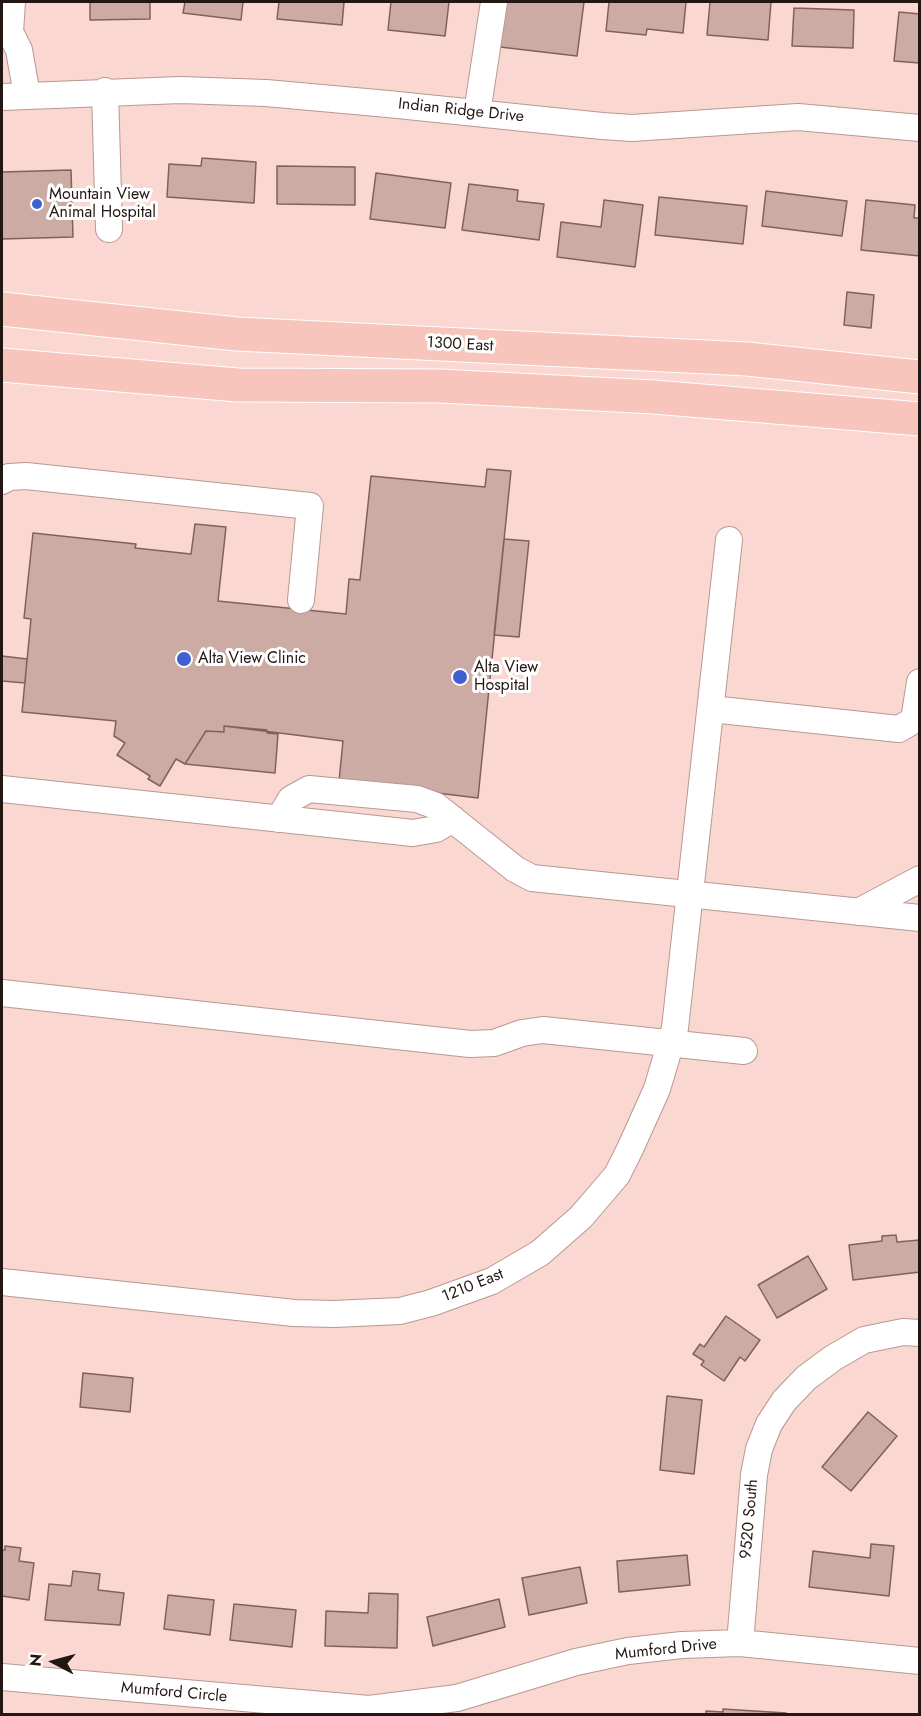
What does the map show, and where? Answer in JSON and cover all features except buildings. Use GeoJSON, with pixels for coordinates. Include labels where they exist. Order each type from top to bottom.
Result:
{"type":"FeatureCollection","features":[{"type":"Feature","properties":{"kind":"main road","name":"1300 East"},"geometry":{"type":"LineString","coordinates":[[2,309],[237,334],[747,360],[920,377]]}},
{"type":"Feature","properties":{"kind":"main road"},"geometry":{"type":"LineString","coordinates":[[2,365],[238,385],[440,386],[654,397],[920,419]]}},
{"type":"Feature","properties":{"kind":"street"},"geometry":{"type":"LineString","coordinates":[[12,2],[10,32],[19,50],[27,95]]}},
{"type":"Feature","properties":{"kind":"street"},"geometry":{"type":"LineString","coordinates":[[477,113],[494,2]]}},
{"type":"Feature","properties":{"kind":"street","name":"Indian Ridge Drive"},"geometry":{"type":"LineString","coordinates":[[2,97],[105,91],[181,90],[266,93],[633,128],[798,117],[920,128]]}},
{"type":"Feature","properties":{"kind":"street"},"geometry":{"type":"LineString","coordinates":[[105,91],[109,229]]}},
{"type":"Feature","properties":{"kind":"street"},"geometry":{"type":"LineString","coordinates":[[2,482],[9,477],[26,476],[310,506],[301,600]]}},
{"type":"Feature","properties":{"kind":"street","name":"1210 East"},"geometry":{"type":"LineString","coordinates":[[2,1282],[294,1313],[400,1311],[462,1293],[492,1281],[540,1253],[561,1237],[616,1175],[657,1089],[672,1044],[679,1009],[729,540]]}},
{"type":"Feature","properties":{"kind":"street"},"geometry":{"type":"LineString","coordinates":[[711,709],[899,729],[914,720],[920,682]]}},
{"type":"Feature","properties":{"kind":"street"},"geometry":{"type":"LineString","coordinates":[[279,819],[291,799],[300,792],[318,788],[417,798],[436,806],[516,869],[532,878],[920,918]]}},
{"type":"Feature","properties":{"kind":"street"},"geometry":{"type":"LineString","coordinates":[[2,789],[413,833],[436,829],[453,819]]}},
{"type":"Feature","properties":{"kind":"street"},"geometry":{"type":"LineString","coordinates":[[858,912],[920,879]]}},
{"type":"Feature","properties":{"kind":"street"},"geometry":{"type":"LineString","coordinates":[[2,993],[470,1044],[494,1044],[522,1033],[543,1030],[744,1052]]}},
{"type":"Feature","properties":{"kind":"street","name":"9520 South"},"geometry":{"type":"LineString","coordinates":[[740,1643],[754,1475],[759,1449],[783,1401],[806,1378],[832,1358],[864,1340],[903,1332],[920,1333]]}},
{"type":"Feature","properties":{"kind":"street","name":"Mumford Drive"},"geometry":{"type":"LineString","coordinates":[[417,1710],[576,1662],[628,1651],[682,1645],[740,1643],[920,1660]]}},
{"type":"Feature","properties":{"kind":"street","name":"Mumford Circle"},"geometry":{"type":"LineString","coordinates":[[2,1677],[316,1707],[417,1710]]}},
{"type":"Feature","properties":{"kind":"place","name":"Mountain View Animal Hospital"},"geometry":{"type":"Point","coordinates":[37,204]}},
{"type":"Feature","properties":{"kind":"place","name":"Alta View Clinic"},"geometry":{"type":"Point","coordinates":[184,659]}},
{"type":"Feature","properties":{"kind":"place","name":"Alta View Hospital"},"geometry":{"type":"Point","coordinates":[460,677]}}]}
